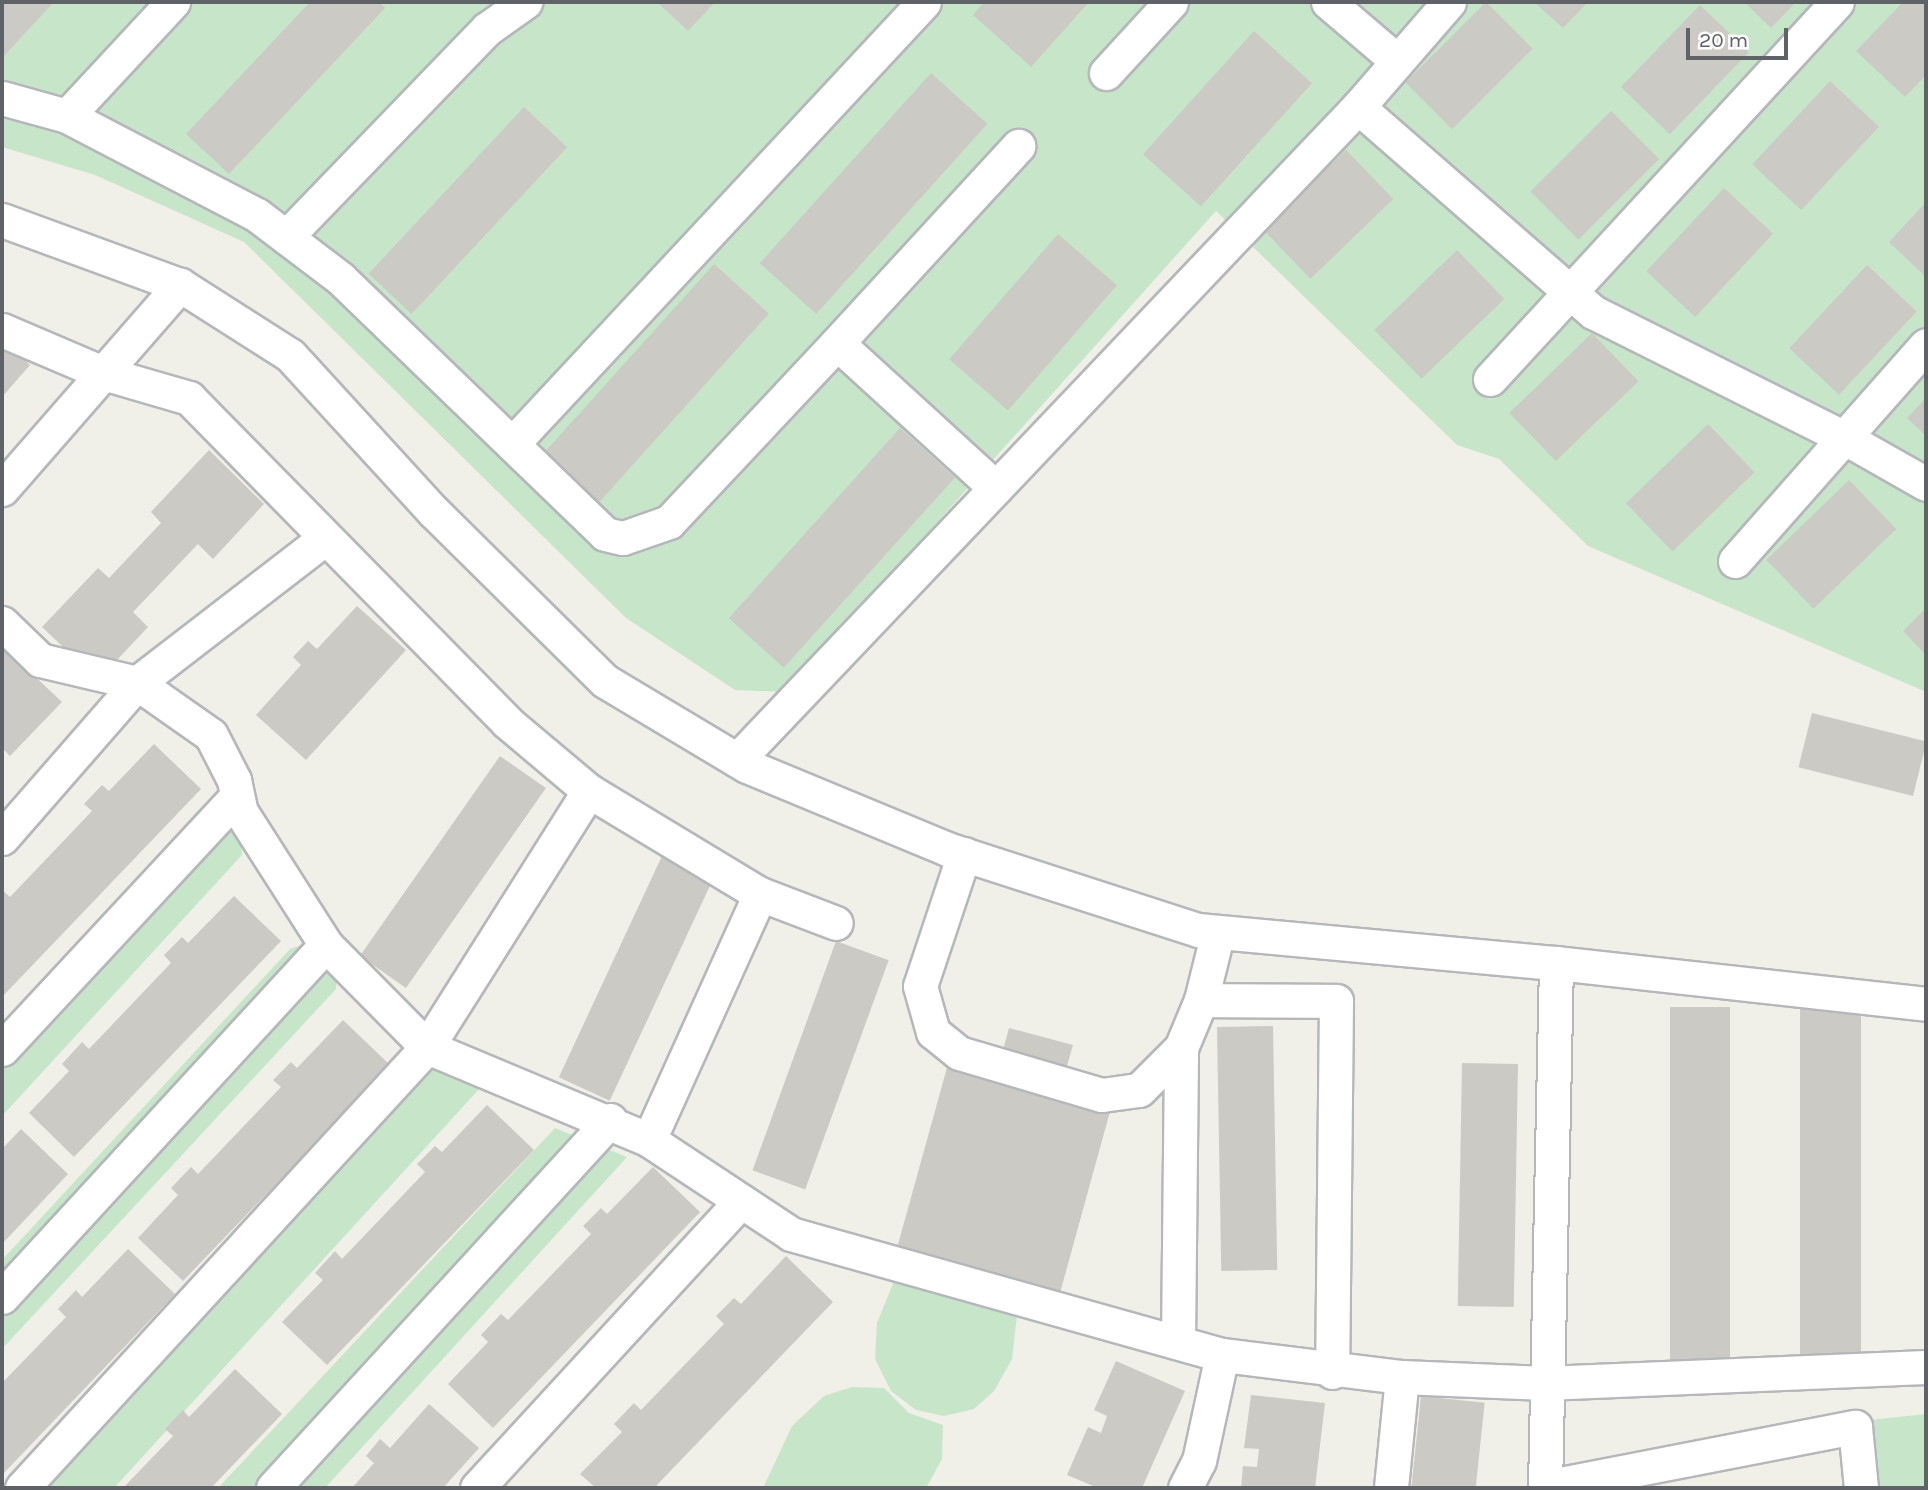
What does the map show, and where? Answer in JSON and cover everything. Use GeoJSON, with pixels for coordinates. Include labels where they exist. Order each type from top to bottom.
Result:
{"type":"FeatureCollection","features":[{"type":"Feature","properties":{"kind":"street"},"geometry":{"type":"LineString","coordinates":[[66,116],[173,2]]}},
{"type":"Feature","properties":{"kind":"street"},"geometry":{"type":"LineString","coordinates":[[286,237],[487,29],[525,2]]}},
{"type":"Feature","properties":{"kind":"street"},"geometry":{"type":"LineString","coordinates":[[512,444],[924,2]]}},
{"type":"Feature","properties":{"kind":"street"},"geometry":{"type":"LineString","coordinates":[[1106,73],[1171,2]]}},
{"type":"Feature","properties":{"kind":"street"},"geometry":{"type":"LineString","coordinates":[[1328,2],[1395,60]]}},
{"type":"Feature","properties":{"kind":"street"},"geometry":{"type":"LineString","coordinates":[[737,760],[1358,107],[1395,60],[1449,2]]}},
{"type":"Feature","properties":{"kind":"street"},"geometry":{"type":"LineString","coordinates":[[1490,379],[1838,2]]}},
{"type":"Feature","properties":{"kind":"street"},"geometry":{"type":"LineString","coordinates":[[2,98],[66,116],[257,215],[340,278],[605,534],[623,538],[669,522],[1018,146]]}},
{"type":"Feature","properties":{"kind":"street"},"geometry":{"type":"LineString","coordinates":[[1358,107],[1593,312],[1844,438],[1926,484]]}},
{"type":"Feature","properties":{"kind":"street"},"geometry":{"type":"LineString","coordinates":[[2,220],[180,285],[290,355],[434,512],[605,681],[737,760],[964,854],[1198,930],[1556,963],[1926,1004]]}},
{"type":"Feature","properties":{"kind":"street"},"geometry":{"type":"LineString","coordinates":[[2,489],[180,285]]}},
{"type":"Feature","properties":{"kind":"street"},"geometry":{"type":"LineString","coordinates":[[2,330],[103,373],[188,398],[507,722],[589,791],[760,894],[836,923]]}},
{"type":"Feature","properties":{"kind":"street"},"geometry":{"type":"LineString","coordinates":[[837,343],[996,488]]}},
{"type":"Feature","properties":{"kind":"street"},"geometry":{"type":"LineString","coordinates":[[1735,561],[1926,345]]}},
{"type":"Feature","properties":{"kind":"street"},"geometry":{"type":"LineString","coordinates":[[2,838],[137,683],[324,539]]}},
{"type":"Feature","properties":{"kind":"street"},"geometry":{"type":"LineString","coordinates":[[2,623],[40,660],[137,683],[211,734],[237,796],[241,813],[326,945],[427,1047],[610,1120],[649,1140],[791,1234],[1222,1355],[1332,1372],[1545,1383],[1926,1367]]}},
{"type":"Feature","properties":{"kind":"street"},"geometry":{"type":"LineString","coordinates":[[22,1488],[427,1047],[589,791]]}},
{"type":"Feature","properties":{"kind":"street"},"geometry":{"type":"LineString","coordinates":[[2,1049],[237,796]]}},
{"type":"Feature","properties":{"kind":"street"},"geometry":{"type":"LineString","coordinates":[[964,854],[920,986],[933,1032],[960,1054],[1102,1095],[1139,1090],[1181,1048]]}},
{"type":"Feature","properties":{"kind":"street"},"geometry":{"type":"LineString","coordinates":[[649,1140],[760,894]]}},
{"type":"Feature","properties":{"kind":"street"},"geometry":{"type":"LineString","coordinates":[[1178,1342],[1181,1048],[1201,1000],[1218,932]]}},
{"type":"Feature","properties":{"kind":"street"},"geometry":{"type":"LineString","coordinates":[[2,1297],[326,945]]}},
{"type":"Feature","properties":{"kind":"street"},"geometry":{"type":"LineString","coordinates":[[1556,963],[1545,1383],[1545,1488],[1855,1427],[1861,1488]]}},
{"type":"Feature","properties":{"kind":"street"},"geometry":{"type":"LineString","coordinates":[[1862,997],[1926,982]]}},
{"type":"Feature","properties":{"kind":"street"},"geometry":{"type":"LineString","coordinates":[[1201,1000],[1336,1001],[1332,1372]]}},
{"type":"Feature","properties":{"kind":"street"},"geometry":{"type":"LineString","coordinates":[[273,1488],[610,1120]]}},
{"type":"Feature","properties":{"kind":"street"},"geometry":{"type":"LineString","coordinates":[[477,1488],[741,1200]]}},
{"type":"Feature","properties":{"kind":"street"},"geometry":{"type":"LineString","coordinates":[[1185,1488],[1199,1461],[1222,1355]]}},
{"type":"Feature","properties":{"kind":"street"},"geometry":{"type":"LineString","coordinates":[[1391,1488],[1402,1377]]}},
{"type":"Feature","properties":{"kind":"green space"},"geometry":{"type":"Polygon","coordinates":[[[2,2],[1926,2],[1926,692],[1588,546],[1499,459],[1457,445],[1216,211],[785,692],[735,690],[626,618],[244,242],[95,175],[2,147],[2,2]]]}},
{"type":"Feature","properties":{"kind":"green space"},"geometry":{"type":"Polygon","coordinates":[[[228,822],[241,835],[242,855],[2,1116],[2,1025],[185,828],[228,822]]]}},
{"type":"Feature","properties":{"kind":"green space"},"geometry":{"type":"Polygon","coordinates":[[[311,942],[337,967],[336,989],[2,1349],[2,1260],[290,949],[311,942]]]}},
{"type":"Feature","properties":{"kind":"green space"},"geometry":{"type":"Polygon","coordinates":[[[438,1064],[481,1087],[114,1488],[37,1488],[428,1068],[438,1064]]]}},
{"type":"Feature","properties":{"kind":"green space"},"geometry":{"type":"Polygon","coordinates":[[[555,1128],[627,1157],[325,1488],[218,1488],[555,1128]]]}},
{"type":"Feature","properties":{"kind":"green space"},"geometry":{"type":"Polygon","coordinates":[[[901,1264],[1019,1298],[1012,1359],[994,1391],[974,1409],[944,1416],[916,1410],[891,1391],[875,1359],[877,1323],[901,1264]]]}},
{"type":"Feature","properties":{"kind":"green space"},"geometry":{"type":"Polygon","coordinates":[[[852,1387],[884,1388],[909,1413],[943,1425],[942,1459],[926,1488],[763,1488],[792,1426],[824,1396],[852,1387]]]}},
{"type":"Feature","properties":{"kind":"green space"},"geometry":{"type":"Polygon","coordinates":[[[1926,1414],[1926,1488],[1879,1488],[1870,1420],[1926,1414]]]}},
{"type":"Feature","properties":{"kind":"building"},"geometry":{"type":"Polygon","coordinates":[[[2,2],[54,2],[2,58],[2,2]]]}},
{"type":"Feature","properties":{"kind":"building"},"geometry":{"type":"Polygon","coordinates":[[[310,2],[379,2],[385,8],[229,174],[186,134],[310,2]]]}},
{"type":"Feature","properties":{"kind":"building"},"geometry":{"type":"Polygon","coordinates":[[[657,2],[715,2],[688,31],[657,2]]]}},
{"type":"Feature","properties":{"kind":"building"},"geometry":{"type":"Polygon","coordinates":[[[984,2],[1089,2],[1031,67],[973,15],[984,2]]]}},
{"type":"Feature","properties":{"kind":"building"},"geometry":{"type":"Polygon","coordinates":[[[1486,2],[1533,49],[1452,129],[1405,83],[1486,2]]]}},
{"type":"Feature","properties":{"kind":"building"},"geometry":{"type":"Polygon","coordinates":[[[1534,2],[1588,2],[1563,28],[1534,2]]]}},
{"type":"Feature","properties":{"kind":"building"},"geometry":{"type":"Polygon","coordinates":[[[1744,2],[1796,2],[1771,28],[1744,2]]]}},
{"type":"Feature","properties":{"kind":"building"},"geometry":{"type":"Polygon","coordinates":[[[1903,2],[1926,2],[1926,75],[1905,97],[1856,51],[1903,2]]]}},
{"type":"Feature","properties":{"kind":"building"},"geometry":{"type":"Polygon","coordinates":[[[1700,5],[1749,52],[1670,134],[1621,87],[1700,5]]]}},
{"type":"Feature","properties":{"kind":"building"},"geometry":{"type":"Polygon","coordinates":[[[1254,31],[1312,83],[1201,207],[1143,154],[1254,31]]]}},
{"type":"Feature","properties":{"kind":"building"},"geometry":{"type":"Polygon","coordinates":[[[931,73],[987,124],[816,314],[760,263],[931,73]]]}},
{"type":"Feature","properties":{"kind":"building"},"geometry":{"type":"Polygon","coordinates":[[[1830,81],[1879,127],[1801,210],[1752,164],[1830,81]]]}},
{"type":"Feature","properties":{"kind":"building"},"geometry":{"type":"Polygon","coordinates":[[[524,107],[567,147],[412,314],[369,274],[524,107]]]}},
{"type":"Feature","properties":{"kind":"building"},"geometry":{"type":"Polygon","coordinates":[[[1611,111],[1659,159],[1578,240],[1530,192],[1611,111]]]}},
{"type":"Feature","properties":{"kind":"building"},"geometry":{"type":"Polygon","coordinates":[[[1346,150],[1393,199],[1311,279],[1263,230],[1346,150]]]}},
{"type":"Feature","properties":{"kind":"building"},"geometry":{"type":"Polygon","coordinates":[[[1724,188],[1773,234],[1695,317],[1646,271],[1724,188]]]}},
{"type":"Feature","properties":{"kind":"building"},"geometry":{"type":"Polygon","coordinates":[[[1926,202],[1926,277],[1889,242],[1926,202]]]}},
{"type":"Feature","properties":{"kind":"building"},"geometry":{"type":"Polygon","coordinates":[[[1058,234],[1117,285],[1008,410],[949,359],[1058,234]]]}},
{"type":"Feature","properties":{"kind":"building"},"geometry":{"type":"Polygon","coordinates":[[[1457,250],[1504,299],[1422,379],[1374,330],[1457,250]]]}},
{"type":"Feature","properties":{"kind":"building"},"geometry":{"type":"Polygon","coordinates":[[[714,264],[769,314],[598,504],[543,454],[714,264]]]}},
{"type":"Feature","properties":{"kind":"building"},"geometry":{"type":"Polygon","coordinates":[[[1867,265],[1917,311],[1839,395],[1789,348],[1867,265]]]}},
{"type":"Feature","properties":{"kind":"building"},"geometry":{"type":"Polygon","coordinates":[[[1592,333],[1639,381],[1556,461],[1509,413],[1592,333]]]}},
{"type":"Feature","properties":{"kind":"building"},"geometry":{"type":"Polygon","coordinates":[[[2,339],[30,365],[2,397],[2,339]]]}},
{"type":"Feature","properties":{"kind":"building"},"geometry":{"type":"Polygon","coordinates":[[[1926,398],[1926,436],[1907,418],[1926,398]]]}},
{"type":"Feature","properties":{"kind":"building"},"geometry":{"type":"Polygon","coordinates":[[[1708,424],[1755,472],[1673,551],[1626,503],[1708,424]]]}},
{"type":"Feature","properties":{"kind":"building"},"geometry":{"type":"Polygon","coordinates":[[[900,428],[955,478],[784,668],[729,618],[900,428]]]}},
{"type":"Feature","properties":{"kind":"building"},"geometry":{"type":"Polygon","coordinates":[[[209,450],[264,504],[213,559],[198,544],[133,612],[148,627],[98,680],[42,627],[98,568],[109,578],[161,523],[151,512],[209,450]]]}},
{"type":"Feature","properties":{"kind":"building"},"geometry":{"type":"Polygon","coordinates":[[[1849,480],[1896,529],[1814,609],[1766,560],[1849,480]]]}},
{"type":"Feature","properties":{"kind":"building"},"geometry":{"type":"Polygon","coordinates":[[[357,606],[406,650],[306,760],[256,715],[301,665],[293,657],[308,641],[317,649],[357,606]]]}},
{"type":"Feature","properties":{"kind":"building"},"geometry":{"type":"Polygon","coordinates":[[[1926,608],[1926,655],[1903,631],[1926,608]]]}},
{"type":"Feature","properties":{"kind":"building"},"geometry":{"type":"Polygon","coordinates":[[[6,649],[62,702],[10,756],[2,748],[2,653],[6,649]]]}},
{"type":"Feature","properties":{"kind":"building"},"geometry":{"type":"Polygon","coordinates":[[[1812,713],[1926,741],[1913,796],[1798,767],[1812,713]]]}},
{"type":"Feature","properties":{"kind":"building"},"geometry":{"type":"Polygon","coordinates":[[[154,744],[201,789],[2,997],[2,890],[10,897],[92,811],[84,804],[102,785],[109,791],[154,744]]]}},
{"type":"Feature","properties":{"kind":"building"},"geometry":{"type":"Polygon","coordinates":[[[500,756],[546,788],[406,988],[360,956],[500,756]]]}},
{"type":"Feature","properties":{"kind":"building"},"geometry":{"type":"Polygon","coordinates":[[[662,856],[713,880],[610,1101],[559,1077],[662,856]]]}},
{"type":"Feature","properties":{"kind":"building"},"geometry":{"type":"Polygon","coordinates":[[[234,896],[281,941],[74,1157],[29,1113],[69,1071],[62,1064],[82,1042],[89,1049],[171,963],[164,955],[182,937],[188,943],[234,896]]]}},
{"type":"Feature","properties":{"kind":"building"},"geometry":{"type":"Polygon","coordinates":[[[836,941],[889,960],[805,1189],[753,1170],[836,941]]]}},
{"type":"Feature","properties":{"kind":"building"},"geometry":{"type":"Polygon","coordinates":[[[1800,1004],[1861,1004],[1861,1363],[1800,1363],[1800,1004]]]}},
{"type":"Feature","properties":{"kind":"building"},"geometry":{"type":"Polygon","coordinates":[[[1670,1007],[1730,1007],[1730,1366],[1670,1366],[1670,1007]]]}},
{"type":"Feature","properties":{"kind":"building"},"geometry":{"type":"Polygon","coordinates":[[[343,1020],[390,1065],[183,1281],[138,1238],[178,1195],[171,1188],[191,1167],[198,1174],[281,1087],[273,1080],[291,1062],[297,1068],[343,1020]]]}},
{"type":"Feature","properties":{"kind":"building"},"geometry":{"type":"Polygon","coordinates":[[[1273,1026],[1277,1270],[1221,1271],[1217,1027],[1273,1026]]]}},
{"type":"Feature","properties":{"kind":"building"},"geometry":{"type":"Polygon","coordinates":[[[1009,1028],[1073,1045],[1059,1094],[1111,1108],[1060,1293],[897,1248],[948,1064],[996,1076],[1009,1028]]]}},
{"type":"Feature","properties":{"kind":"building"},"geometry":{"type":"Polygon","coordinates":[[[1462,1063],[1518,1064],[1514,1307],[1458,1306],[1462,1063]]]}},
{"type":"Feature","properties":{"kind":"building"},"geometry":{"type":"Polygon","coordinates":[[[487,1105],[534,1150],[327,1365],[282,1322],[323,1280],[315,1273],[335,1251],[342,1259],[425,1172],[417,1164],[435,1146],[442,1152],[487,1105]]]}},
{"type":"Feature","properties":{"kind":"building"},"geometry":{"type":"Polygon","coordinates":[[[21,1129],[68,1174],[2,1244],[2,1149],[21,1129]]]}},
{"type":"Feature","properties":{"kind":"building"},"geometry":{"type":"Polygon","coordinates":[[[653,1167],[700,1212],[493,1428],[448,1384],[488,1342],[481,1335],[501,1314],[508,1320],[591,1234],[583,1226],[601,1208],[607,1214],[653,1167]]]}},
{"type":"Feature","properties":{"kind":"building"},"geometry":{"type":"Polygon","coordinates":[[[128,1249],[175,1294],[2,1475],[2,1383],[66,1317],[58,1309],[76,1290],[82,1297],[128,1249]]]}},
{"type":"Feature","properties":{"kind":"building"},"geometry":{"type":"Polygon","coordinates":[[[786,1256],[833,1302],[654,1488],[596,1488],[580,1474],[622,1432],[614,1424],[634,1403],[641,1410],[724,1324],[716,1316],[734,1298],[741,1304],[786,1256]]]}},
{"type":"Feature","properties":{"kind":"building"},"geometry":{"type":"Polygon","coordinates":[[[1116,1361],[1185,1391],[1142,1488],[1098,1488],[1067,1475],[1088,1427],[1101,1433],[1107,1416],[1094,1410],[1116,1361]]]}},
{"type":"Feature","properties":{"kind":"building"},"geometry":{"type":"Polygon","coordinates":[[[235,1369],[282,1414],[211,1488],[123,1488],[173,1436],[165,1429],[183,1410],[189,1417],[235,1369]]]}},
{"type":"Feature","properties":{"kind":"building"},"geometry":{"type":"Polygon","coordinates":[[[1251,1395],[1325,1403],[1315,1488],[1241,1488],[1243,1466],[1257,1467],[1259,1449],[1244,1448],[1251,1395]]]}},
{"type":"Feature","properties":{"kind":"building"},"geometry":{"type":"Polygon","coordinates":[[[1421,1396],[1485,1403],[1476,1488],[1411,1488],[1421,1396]]]}},
{"type":"Feature","properties":{"kind":"building"},"geometry":{"type":"Polygon","coordinates":[[[429,1404],[479,1448],[443,1488],[352,1488],[374,1463],[366,1456],[380,1439],[390,1448],[429,1404]]]}}]}
